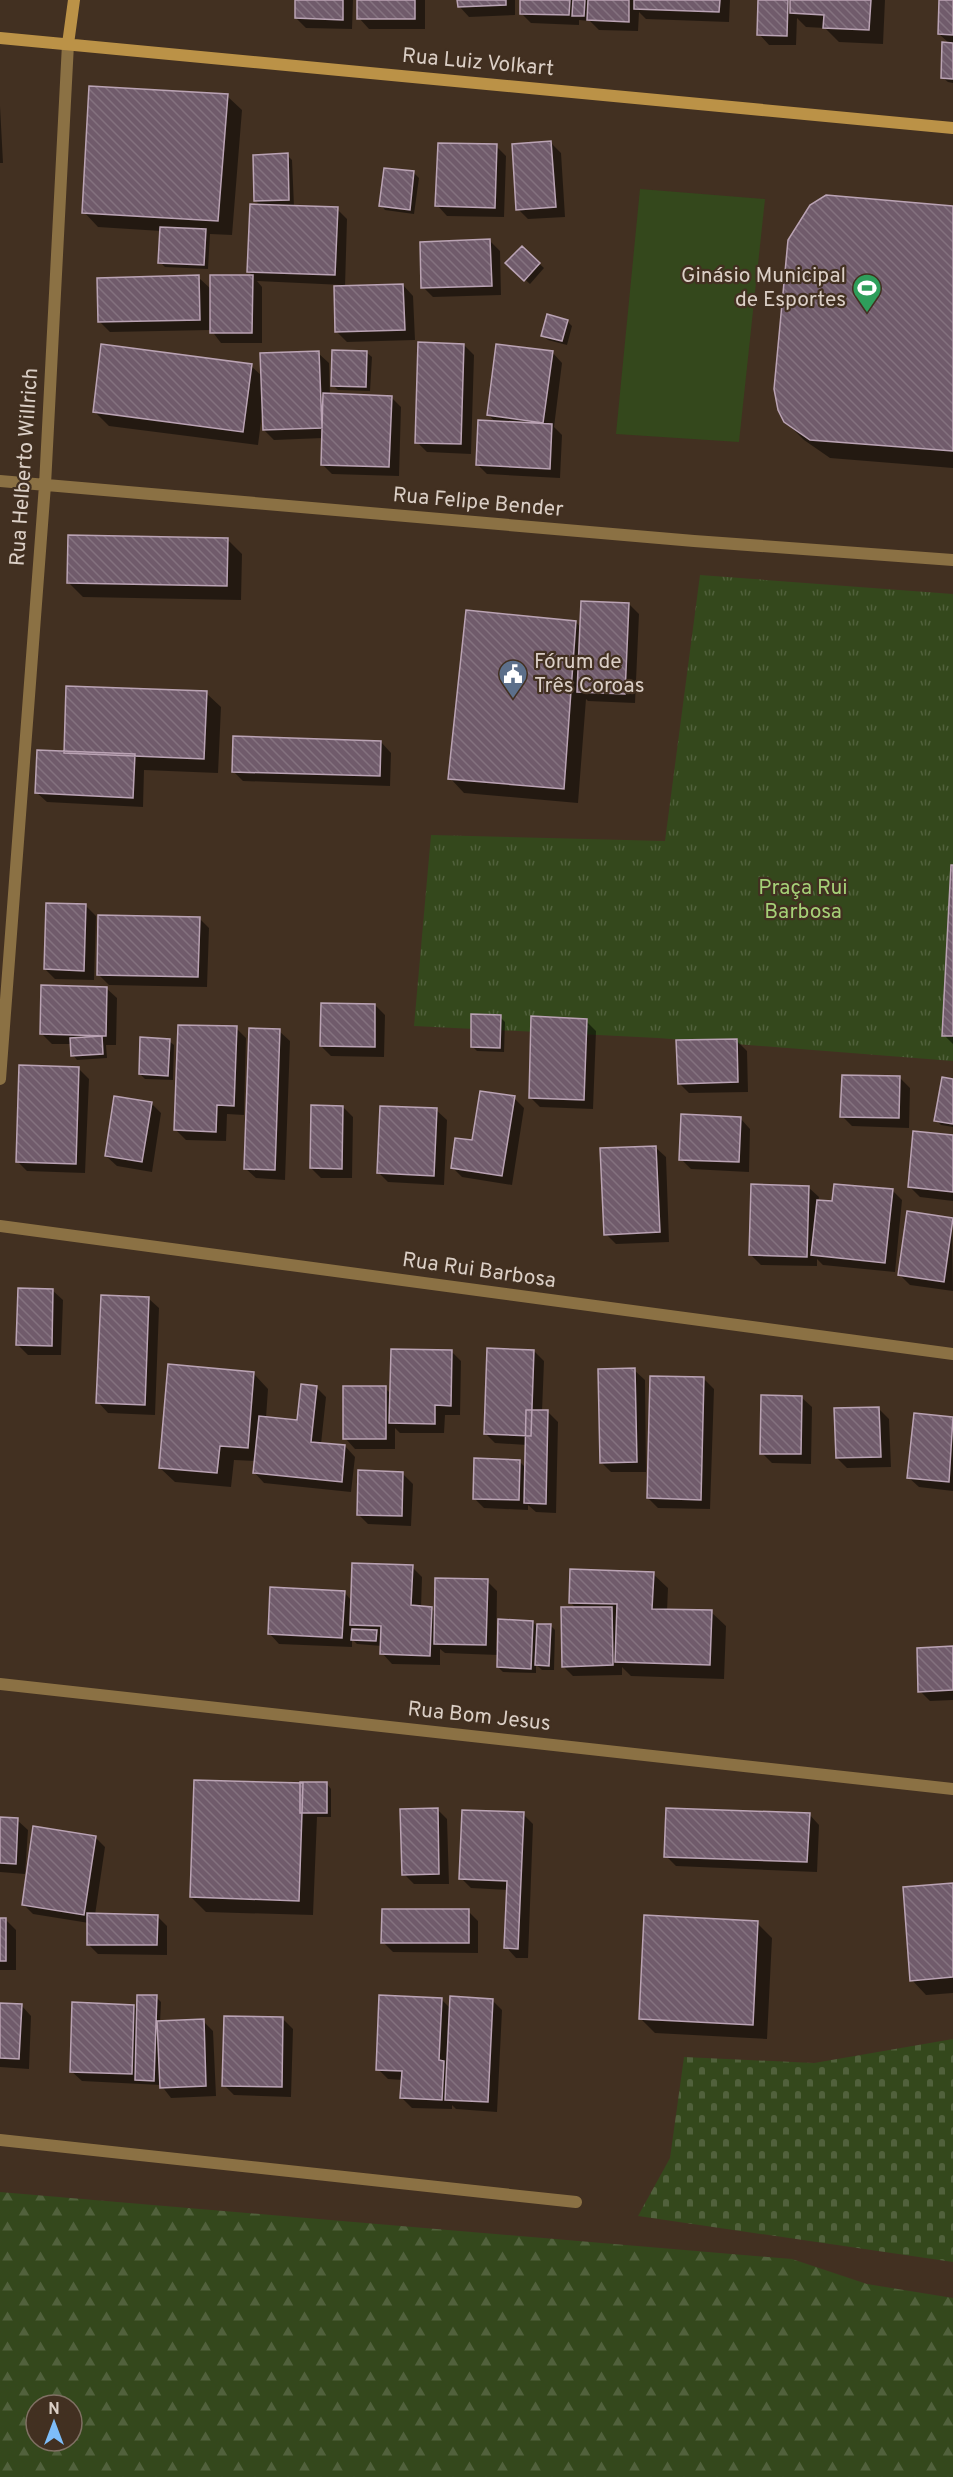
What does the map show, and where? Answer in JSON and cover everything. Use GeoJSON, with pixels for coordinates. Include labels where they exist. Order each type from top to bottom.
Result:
{"type":"FeatureCollection","features":[{"type":"Feature","properties":{"kind":"street","name":"Rua Helberto Willrich"},"geometry":{"type":"LineString","coordinates":[[0,1079],[45,485],[68,44],[74,0]]}},
{"type":"Feature","properties":{"kind":"street","name":"Rua Luiz Volkart"},"geometry":{"type":"LineString","coordinates":[[0,38],[953,129]]}},
{"type":"Feature","properties":{"kind":"street","name":"Rua Felipe Bender"},"geometry":{"type":"LineString","coordinates":[[0,481],[671,539],[953,560]]}},
{"type":"Feature","properties":{"kind":"street","name":"Rua Rui Barbosa"},"geometry":{"type":"LineString","coordinates":[[0,1226],[953,1354]]}},
{"type":"Feature","properties":{"kind":"street","name":"Rua Bom Jesus"},"geometry":{"type":"LineString","coordinates":[[0,1684],[953,1789]]}},
{"type":"Feature","properties":{"kind":"street"},"geometry":{"type":"LineString","coordinates":[[0,2140],[576,2202]]}},
{"type":"Feature","properties":{"kind":"green space"},"geometry":{"type":"Polygon","coordinates":[[[640,189],[765,199],[739,442],[616,434],[640,189]]]}},
{"type":"Feature","properties":{"kind":"green space","name":"Praça Rui Barbosa"},"geometry":{"type":"Polygon","coordinates":[[[700,575],[953,594],[953,1061],[658,1038],[414,1026],[431,835],[665,841],[700,575]]]}},
{"type":"Feature","properties":{"kind":"green space"},"geometry":{"type":"Polygon","coordinates":[[[953,2039],[953,2262],[638,2216],[670,2158],[684,2057],[814,2063],[953,2039]]]}},
{"type":"Feature","properties":{"kind":"green space"},"geometry":{"type":"Polygon","coordinates":[[[0,2192],[792,2259],[867,2284],[953,2298],[953,2477],[0,2477],[0,2192]]]}},
{"type":"Feature","properties":{"kind":"building"},"geometry":{"type":"Polygon","coordinates":[[[295,0],[343,0],[343,20],[295,18],[295,0]]]}},
{"type":"Feature","properties":{"kind":"building"},"geometry":{"type":"Polygon","coordinates":[[[357,0],[415,0],[415,19],[357,19],[357,0]]]}},
{"type":"Feature","properties":{"kind":"building"},"geometry":{"type":"Polygon","coordinates":[[[457,0],[506,0],[506,5],[458,7],[457,0]]]}},
{"type":"Feature","properties":{"kind":"building"},"geometry":{"type":"Polygon","coordinates":[[[520,0],[570,0],[569,15],[520,14],[520,0]]]}},
{"type":"Feature","properties":{"kind":"building"},"geometry":{"type":"Polygon","coordinates":[[[573,0],[585,0],[584,16],[572,16],[573,0]]]}},
{"type":"Feature","properties":{"kind":"building"},"geometry":{"type":"Polygon","coordinates":[[[588,0],[629,0],[629,22],[587,20],[588,0]]]}},
{"type":"Feature","properties":{"kind":"building"},"geometry":{"type":"Polygon","coordinates":[[[634,0],[720,0],[719,12],[634,9],[634,0]]]}},
{"type":"Feature","properties":{"kind":"building"},"geometry":{"type":"Polygon","coordinates":[[[758,0],[788,0],[787,36],[757,35],[758,0]]]}},
{"type":"Feature","properties":{"kind":"building"},"geometry":{"type":"Polygon","coordinates":[[[790,0],[871,0],[869,30],[823,28],[824,15],[790,13],[790,0]]]}},
{"type":"Feature","properties":{"kind":"building"},"geometry":{"type":"Polygon","coordinates":[[[939,0],[953,0],[953,35],[938,34],[939,0]]]}},
{"type":"Feature","properties":{"kind":"building"},"geometry":{"type":"Polygon","coordinates":[[[942,42],[953,43],[953,79],[941,78],[942,42]]]}},
{"type":"Feature","properties":{"kind":"building"},"geometry":{"type":"Polygon","coordinates":[[[89,86],[228,94],[218,221],[82,213],[89,86]]]}},
{"type":"Feature","properties":{"kind":"building"},"geometry":{"type":"Polygon","coordinates":[[[551,141],[556,207],[516,210],[512,144],[551,141]]]}},
{"type":"Feature","properties":{"kind":"building"},"geometry":{"type":"Polygon","coordinates":[[[438,143],[497,144],[495,208],[435,206],[438,143]]]}},
{"type":"Feature","properties":{"kind":"building"},"geometry":{"type":"Polygon","coordinates":[[[288,153],[289,200],[254,201],[253,155],[288,153]]]}},
{"type":"Feature","properties":{"kind":"building"},"geometry":{"type":"Polygon","coordinates":[[[384,168],[414,171],[410,210],[379,206],[384,168]]]}},
{"type":"Feature","properties":{"kind":"building","name":"Ginásio Municipal de Esportes"},"geometry":{"type":"Polygon","coordinates":[[[826,195],[953,206],[953,451],[810,440],[784,422],[778,410],[774,389],[788,240],[810,205],[826,195]]]}},
{"type":"Feature","properties":{"kind":"building"},"geometry":{"type":"Polygon","coordinates":[[[250,204],[338,207],[335,275],[247,272],[250,204]]]}},
{"type":"Feature","properties":{"kind":"building"},"geometry":{"type":"Polygon","coordinates":[[[160,227],[206,229],[204,265],[158,263],[160,227]]]}},
{"type":"Feature","properties":{"kind":"building"},"geometry":{"type":"Polygon","coordinates":[[[490,239],[492,286],[421,288],[420,242],[490,239]]]}},
{"type":"Feature","properties":{"kind":"building"},"geometry":{"type":"Polygon","coordinates":[[[522,246],[540,263],[524,281],[505,263],[522,246]]]}},
{"type":"Feature","properties":{"kind":"building"},"geometry":{"type":"Polygon","coordinates":[[[199,275],[200,320],[98,322],[97,278],[199,275]]]}},
{"type":"Feature","properties":{"kind":"building"},"geometry":{"type":"Polygon","coordinates":[[[210,275],[253,275],[252,333],[210,333],[210,275]]]}},
{"type":"Feature","properties":{"kind":"building"},"geometry":{"type":"Polygon","coordinates":[[[403,284],[405,330],[335,332],[334,286],[403,284]]]}},
{"type":"Feature","properties":{"kind":"building"},"geometry":{"type":"Polygon","coordinates":[[[547,314],[568,320],[562,341],[541,336],[547,314]]]}},
{"type":"Feature","properties":{"kind":"building"},"geometry":{"type":"Polygon","coordinates":[[[418,342],[464,344],[461,444],[415,443],[418,342]]]}},
{"type":"Feature","properties":{"kind":"building"},"geometry":{"type":"Polygon","coordinates":[[[101,344],[252,364],[243,432],[93,412],[101,344]]]}},
{"type":"Feature","properties":{"kind":"building"},"geometry":{"type":"Polygon","coordinates":[[[496,344],[553,351],[543,423],[487,415],[496,344]]]}},
{"type":"Feature","properties":{"kind":"building"},"geometry":{"type":"Polygon","coordinates":[[[332,350],[367,351],[366,387],[331,386],[332,350]]]}},
{"type":"Feature","properties":{"kind":"building"},"geometry":{"type":"Polygon","coordinates":[[[319,351],[322,428],[263,430],[260,353],[319,351]]]}},
{"type":"Feature","properties":{"kind":"building"},"geometry":{"type":"Polygon","coordinates":[[[323,393],[392,396],[389,467],[321,465],[323,393]]]}},
{"type":"Feature","properties":{"kind":"building"},"geometry":{"type":"Polygon","coordinates":[[[478,420],[552,424],[550,469],[476,465],[478,420]]]}},
{"type":"Feature","properties":{"kind":"building"},"geometry":{"type":"Polygon","coordinates":[[[68,535],[228,538],[227,586],[67,583],[68,535]]]}},
{"type":"Feature","properties":{"kind":"building"},"geometry":{"type":"Polygon","coordinates":[[[581,601],[629,603],[625,694],[577,692],[581,601]]]}},
{"type":"Feature","properties":{"kind":"building","name":"Fórum de Três Coroas"},"geometry":{"type":"Polygon","coordinates":[[[466,610],[576,621],[564,789],[448,779],[466,610]]]}},
{"type":"Feature","properties":{"kind":"building"},"geometry":{"type":"Polygon","coordinates":[[[66,686],[207,691],[204,759],[64,753],[66,686]]]}},
{"type":"Feature","properties":{"kind":"building"},"geometry":{"type":"Polygon","coordinates":[[[233,736],[381,741],[380,776],[232,772],[233,736]]]}},
{"type":"Feature","properties":{"kind":"building"},"geometry":{"type":"Polygon","coordinates":[[[37,750],[135,754],[133,798],[35,793],[37,750]]]}},
{"type":"Feature","properties":{"kind":"building"},"geometry":{"type":"Polygon","coordinates":[[[951,865],[953,865],[953,1036],[942,1036],[951,865]]]}},
{"type":"Feature","properties":{"kind":"building"},"geometry":{"type":"Polygon","coordinates":[[[46,903],[86,904],[84,971],[44,969],[46,903]]]}},
{"type":"Feature","properties":{"kind":"building"},"geometry":{"type":"Polygon","coordinates":[[[98,915],[200,917],[198,977],[97,975],[98,915]]]}},
{"type":"Feature","properties":{"kind":"building"},"geometry":{"type":"Polygon","coordinates":[[[41,985],[107,987],[106,1036],[40,1034],[41,985]]]}},
{"type":"Feature","properties":{"kind":"building"},"geometry":{"type":"Polygon","coordinates":[[[321,1003],[375,1004],[375,1047],[320,1046],[321,1003]]]}},
{"type":"Feature","properties":{"kind":"building"},"geometry":{"type":"Polygon","coordinates":[[[471,1014],[501,1015],[500,1048],[471,1047],[471,1014]]]}},
{"type":"Feature","properties":{"kind":"building"},"geometry":{"type":"Polygon","coordinates":[[[531,1016],[587,1019],[584,1100],[529,1098],[531,1016]]]}},
{"type":"Feature","properties":{"kind":"building"},"geometry":{"type":"Polygon","coordinates":[[[178,1025],[237,1026],[234,1106],[217,1105],[216,1132],[174,1130],[178,1025]]]}},
{"type":"Feature","properties":{"kind":"building"},"geometry":{"type":"Polygon","coordinates":[[[249,1028],[280,1029],[275,1170],[244,1169],[249,1028]]]}},
{"type":"Feature","properties":{"kind":"building"},"geometry":{"type":"Polygon","coordinates":[[[102,1036],[103,1054],[71,1056],[70,1038],[102,1036]]]}},
{"type":"Feature","properties":{"kind":"building"},"geometry":{"type":"Polygon","coordinates":[[[140,1037],[170,1039],[168,1076],[139,1074],[140,1037]]]}},
{"type":"Feature","properties":{"kind":"building"},"geometry":{"type":"Polygon","coordinates":[[[737,1039],[738,1082],[678,1084],[676,1040],[737,1039]]]}},
{"type":"Feature","properties":{"kind":"building"},"geometry":{"type":"Polygon","coordinates":[[[19,1065],[79,1067],[76,1164],[16,1162],[19,1065]]]}},
{"type":"Feature","properties":{"kind":"building"},"geometry":{"type":"Polygon","coordinates":[[[842,1075],[900,1076],[899,1118],[840,1117],[842,1075]]]}},
{"type":"Feature","properties":{"kind":"building"},"geometry":{"type":"Polygon","coordinates":[[[942,1077],[953,1079],[953,1124],[934,1121],[942,1077]]]}},
{"type":"Feature","properties":{"kind":"building"},"geometry":{"type":"Polygon","coordinates":[[[480,1091],[515,1096],[502,1176],[451,1168],[455,1138],[472,1140],[480,1091]]]}},
{"type":"Feature","properties":{"kind":"building"},"geometry":{"type":"Polygon","coordinates":[[[114,1096],[152,1102],[142,1162],[105,1156],[114,1096]]]}},
{"type":"Feature","properties":{"kind":"building"},"geometry":{"type":"Polygon","coordinates":[[[311,1105],[343,1106],[342,1169],[310,1168],[311,1105]]]}},
{"type":"Feature","properties":{"kind":"building"},"geometry":{"type":"Polygon","coordinates":[[[380,1106],[437,1108],[434,1176],[377,1173],[380,1106]]]}},
{"type":"Feature","properties":{"kind":"building"},"geometry":{"type":"Polygon","coordinates":[[[681,1114],[741,1117],[739,1162],[679,1160],[681,1114]]]}},
{"type":"Feature","properties":{"kind":"building"},"geometry":{"type":"Polygon","coordinates":[[[913,1131],[953,1135],[953,1192],[908,1187],[913,1131]]]}},
{"type":"Feature","properties":{"kind":"building"},"geometry":{"type":"Polygon","coordinates":[[[656,1146],[660,1232],[604,1235],[600,1148],[656,1146]]]}},
{"type":"Feature","properties":{"kind":"building"},"geometry":{"type":"Polygon","coordinates":[[[751,1184],[809,1186],[807,1257],[749,1255],[751,1184]]]}},
{"type":"Feature","properties":{"kind":"building"},"geometry":{"type":"Polygon","coordinates":[[[834,1184],[893,1189],[885,1263],[811,1255],[817,1200],[832,1201],[834,1184]]]}},
{"type":"Feature","properties":{"kind":"building"},"geometry":{"type":"Polygon","coordinates":[[[907,1211],[953,1218],[944,1282],[898,1275],[907,1211]]]}},
{"type":"Feature","properties":{"kind":"building"},"geometry":{"type":"Polygon","coordinates":[[[18,1288],[53,1289],[52,1346],[16,1345],[18,1288]]]}},
{"type":"Feature","properties":{"kind":"building"},"geometry":{"type":"Polygon","coordinates":[[[101,1295],[149,1297],[145,1405],[96,1403],[101,1295]]]}},
{"type":"Feature","properties":{"kind":"building"},"geometry":{"type":"Polygon","coordinates":[[[487,1348],[534,1350],[531,1436],[484,1434],[487,1348]]]}},
{"type":"Feature","properties":{"kind":"building"},"geometry":{"type":"Polygon","coordinates":[[[391,1349],[452,1350],[451,1406],[435,1405],[435,1424],[389,1423],[391,1349]]]}},
{"type":"Feature","properties":{"kind":"building"},"geometry":{"type":"Polygon","coordinates":[[[168,1364],[254,1372],[248,1448],[220,1446],[217,1473],[159,1468],[168,1364]]]}},
{"type":"Feature","properties":{"kind":"building"},"geometry":{"type":"Polygon","coordinates":[[[635,1368],[637,1462],[600,1463],[598,1369],[635,1368]]]}},
{"type":"Feature","properties":{"kind":"building"},"geometry":{"type":"Polygon","coordinates":[[[650,1376],[704,1377],[701,1500],[647,1498],[650,1376]]]}},
{"type":"Feature","properties":{"kind":"building"},"geometry":{"type":"Polygon","coordinates":[[[301,1384],[317,1386],[311,1442],[345,1445],[342,1482],[253,1473],[259,1416],[297,1420],[301,1384]]]}},
{"type":"Feature","properties":{"kind":"building"},"geometry":{"type":"Polygon","coordinates":[[[343,1386],[386,1386],[386,1439],[343,1439],[343,1386]]]}},
{"type":"Feature","properties":{"kind":"building"},"geometry":{"type":"Polygon","coordinates":[[[761,1395],[802,1396],[801,1454],[760,1454],[761,1395]]]}},
{"type":"Feature","properties":{"kind":"building"},"geometry":{"type":"Polygon","coordinates":[[[879,1407],[881,1457],[836,1458],[834,1408],[879,1407]]]}},
{"type":"Feature","properties":{"kind":"building"},"geometry":{"type":"Polygon","coordinates":[[[526,1410],[548,1410],[546,1504],[524,1503],[526,1410]]]}},
{"type":"Feature","properties":{"kind":"building"},"geometry":{"type":"Polygon","coordinates":[[[914,1413],[953,1417],[949,1482],[907,1478],[914,1413]]]}},
{"type":"Feature","properties":{"kind":"building"},"geometry":{"type":"Polygon","coordinates":[[[474,1458],[520,1460],[519,1500],[473,1499],[474,1458]]]}},
{"type":"Feature","properties":{"kind":"building"},"geometry":{"type":"Polygon","coordinates":[[[358,1470],[403,1472],[402,1516],[357,1515],[358,1470]]]}},
{"type":"Feature","properties":{"kind":"building"},"geometry":{"type":"Polygon","coordinates":[[[352,1563],[413,1565],[411,1605],[432,1607],[430,1656],[380,1654],[381,1626],[350,1625],[352,1563]]]}},
{"type":"Feature","properties":{"kind":"building"},"geometry":{"type":"Polygon","coordinates":[[[570,1569],[654,1572],[652,1609],[712,1610],[710,1665],[615,1662],[617,1604],[569,1603],[570,1569]]]}},
{"type":"Feature","properties":{"kind":"building"},"geometry":{"type":"Polygon","coordinates":[[[435,1578],[488,1579],[486,1645],[434,1644],[435,1578]]]}},
{"type":"Feature","properties":{"kind":"building"},"geometry":{"type":"Polygon","coordinates":[[[270,1587],[345,1591],[342,1638],[268,1634],[270,1587]]]}},
{"type":"Feature","properties":{"kind":"building"},"geometry":{"type":"Polygon","coordinates":[[[561,1607],[612,1607],[613,1665],[562,1667],[561,1607]]]}},
{"type":"Feature","properties":{"kind":"building"},"geometry":{"type":"Polygon","coordinates":[[[498,1619],[533,1621],[531,1669],[497,1667],[498,1619]]]}},
{"type":"Feature","properties":{"kind":"building"},"geometry":{"type":"Polygon","coordinates":[[[537,1624],[551,1624],[549,1666],[535,1665],[537,1624]]]}},
{"type":"Feature","properties":{"kind":"building"},"geometry":{"type":"Polygon","coordinates":[[[352,1629],[377,1630],[376,1641],[351,1640],[352,1629]]]}},
{"type":"Feature","properties":{"kind":"building"},"geometry":{"type":"Polygon","coordinates":[[[953,1646],[953,1690],[918,1692],[917,1648],[953,1646]]]}},
{"type":"Feature","properties":{"kind":"building"},"geometry":{"type":"Polygon","coordinates":[[[194,1780],[303,1783],[299,1901],[190,1897],[194,1780]]]}},
{"type":"Feature","properties":{"kind":"building"},"geometry":{"type":"Polygon","coordinates":[[[300,1782],[327,1782],[327,1813],[300,1813],[300,1782]]]}},
{"type":"Feature","properties":{"kind":"building"},"geometry":{"type":"Polygon","coordinates":[[[438,1808],[439,1874],[402,1875],[400,1809],[438,1808]]]}},
{"type":"Feature","properties":{"kind":"building"},"geometry":{"type":"Polygon","coordinates":[[[666,1808],[810,1813],[807,1862],[664,1857],[666,1808]]]}},
{"type":"Feature","properties":{"kind":"building"},"geometry":{"type":"Polygon","coordinates":[[[462,1810],[524,1812],[518,1949],[504,1948],[507,1881],[459,1879],[462,1810]]]}},
{"type":"Feature","properties":{"kind":"building"},"geometry":{"type":"Polygon","coordinates":[[[0,1817],[18,1818],[16,1864],[0,1863],[0,1817]]]}},
{"type":"Feature","properties":{"kind":"building"},"geometry":{"type":"Polygon","coordinates":[[[33,1826],[96,1836],[84,1915],[22,1905],[33,1826]]]}},
{"type":"Feature","properties":{"kind":"building"},"geometry":{"type":"Polygon","coordinates":[[[953,1883],[953,1977],[910,1981],[903,1887],[953,1883]]]}},
{"type":"Feature","properties":{"kind":"building"},"geometry":{"type":"Polygon","coordinates":[[[382,1909],[469,1909],[469,1943],[381,1943],[382,1909]]]}},
{"type":"Feature","properties":{"kind":"building"},"geometry":{"type":"Polygon","coordinates":[[[87,1913],[158,1915],[157,1945],[87,1945],[87,1913]]]}},
{"type":"Feature","properties":{"kind":"building"},"geometry":{"type":"Polygon","coordinates":[[[644,1915],[758,1921],[753,2025],[639,2019],[644,1915]]]}},
{"type":"Feature","properties":{"kind":"building"},"geometry":{"type":"Polygon","coordinates":[[[0,1918],[6,1918],[6,1961],[0,1961],[0,1918]]]}},
{"type":"Feature","properties":{"kind":"building"},"geometry":{"type":"Polygon","coordinates":[[[137,1995],[157,1995],[154,2081],[135,2080],[137,1995]]]}},
{"type":"Feature","properties":{"kind":"building"},"geometry":{"type":"Polygon","coordinates":[[[379,1995],[442,1998],[439,2060],[444,2061],[442,2100],[400,2098],[402,2071],[376,2070],[379,1995]]]}},
{"type":"Feature","properties":{"kind":"building"},"geometry":{"type":"Polygon","coordinates":[[[450,1996],[493,1999],[488,2102],[445,2100],[450,1996]]]}},
{"type":"Feature","properties":{"kind":"building"},"geometry":{"type":"Polygon","coordinates":[[[72,2002],[134,2005],[132,2074],[70,2072],[72,2002]]]}},
{"type":"Feature","properties":{"kind":"building"},"geometry":{"type":"Polygon","coordinates":[[[0,2003],[22,2004],[19,2059],[0,2058],[0,2003]]]}},
{"type":"Feature","properties":{"kind":"building"},"geometry":{"type":"Polygon","coordinates":[[[224,2016],[283,2017],[282,2087],[222,2086],[224,2016]]]}},
{"type":"Feature","properties":{"kind":"building"},"geometry":{"type":"Polygon","coordinates":[[[204,2019],[206,2086],[160,2088],[157,2021],[204,2019]]]}},
{"type":"Feature","properties":{"kind":"place","name":"Ginásio Municipal de Esportes"},"geometry":{"type":"Point","coordinates":[867,314]}},
{"type":"Feature","properties":{"kind":"place","name":"Fórum de Três Coroas"},"geometry":{"type":"Point","coordinates":[513,700]}}]}
